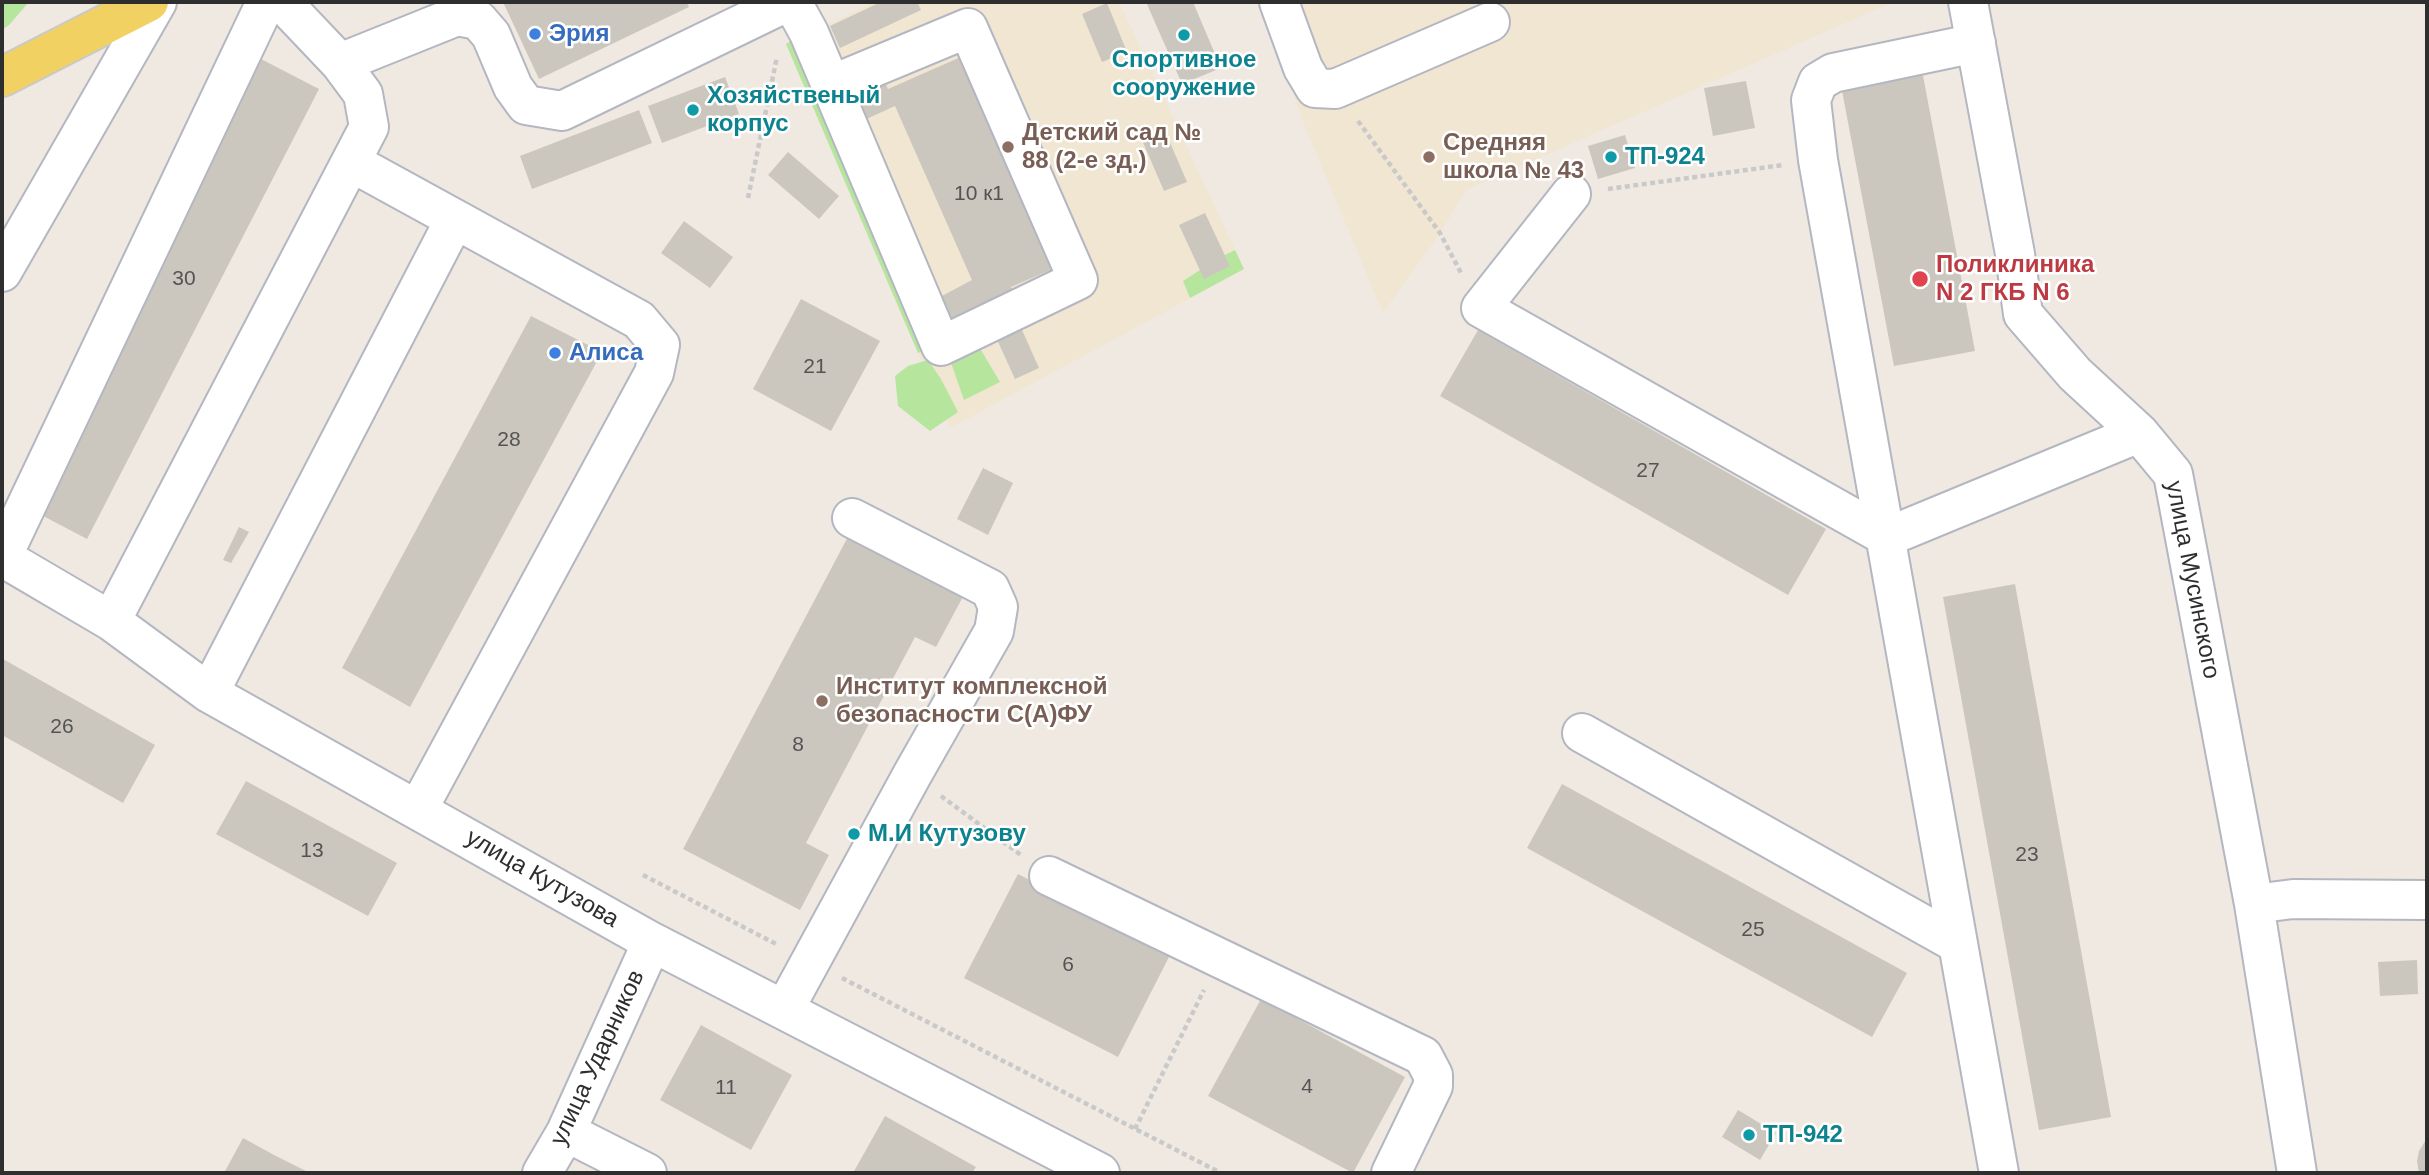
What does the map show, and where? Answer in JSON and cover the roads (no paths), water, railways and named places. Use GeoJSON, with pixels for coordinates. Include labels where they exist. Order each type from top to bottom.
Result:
{"type":"FeatureCollection","features":[{"type":"Feature","properties":{"kind":"main road"},"geometry":{"type":"LineString","coordinates":[[2,77],[149,2]]}},
{"type":"Feature","properties":{"kind":"street"},"geometry":{"type":"LineString","coordinates":[[2,272],[157,2]]}},
{"type":"Feature","properties":{"kind":"street"},"geometry":{"type":"LineString","coordinates":[[2,557],[266,2]]}},
{"type":"Feature","properties":{"kind":"street"},"geometry":{"type":"LineString","coordinates":[[111,621],[369,127],[363,94],[340,63],[282,2]]}},
{"type":"Feature","properties":{"kind":"street"},"geometry":{"type":"LineString","coordinates":[[1279,2],[1303,68],[1315,89],[1335,89],[1490,22]]}},
{"type":"Feature","properties":{"kind":"street","name":"улица Мусинского"},"geometry":{"type":"LineString","coordinates":[[1968,2],[2015,254],[2023,314],[2075,374],[2139,433],[2174,474],[2254,904],[2297,1173]]}},
{"type":"Feature","properties":{"kind":"street"},"geometry":{"type":"LineString","coordinates":[[340,63],[457,16],[478,20],[491,35],[513,87],[526,104],[562,111],[791,4],[809,33],[941,346],[1078,280],[968,28],[831,85]]}},
{"type":"Feature","properties":{"kind":"street"},"geometry":{"type":"LineString","coordinates":[[1976,43],[1833,73],[1818,82],[1811,100],[1818,160],[1999,1173]]}},
{"type":"Feature","properties":{"kind":"street"},"geometry":{"type":"LineString","coordinates":[[351,162],[639,320],[660,345],[654,373],[418,808]]}},
{"type":"Feature","properties":{"kind":"street"},"geometry":{"type":"LineString","coordinates":[[1571,194],[1481,307],[1887,537]]}},
{"type":"Feature","properties":{"kind":"street"},"geometry":{"type":"LineString","coordinates":[[209,693],[455,219]]}},
{"type":"Feature","properties":{"kind":"street"},"geometry":{"type":"LineString","coordinates":[[1887,537],[2139,433]]}},
{"type":"Feature","properties":{"kind":"street"},"geometry":{"type":"LineString","coordinates":[[785,1010],[912,775],[994,631],[998,607],[989,589],[852,518]]}},
{"type":"Feature","properties":{"kind":"street","name":"улица Кутузова"},"geometry":{"type":"LineString","coordinates":[[2,557],[111,621],[209,693],[418,808],[652,942],[1100,1173]]}},
{"type":"Feature","properties":{"kind":"street"},"geometry":{"type":"LineString","coordinates":[[1581,733],[1958,944]]}},
{"type":"Feature","properties":{"kind":"street"},"geometry":{"type":"LineString","coordinates":[[1049,876],[1423,1056],[1433,1075],[1433,1086],[1391,1173]]}},
{"type":"Feature","properties":{"kind":"street"},"geometry":{"type":"LineString","coordinates":[[2254,904],[2293,899],[2427,900]]}},
{"type":"Feature","properties":{"kind":"street","name":"улица Ударников"},"geometry":{"type":"LineString","coordinates":[[542,1173],[566,1132],[652,942]]}},
{"type":"Feature","properties":{"kind":"street"},"geometry":{"type":"LineString","coordinates":[[566,1132],[647,1173]]}},
{"type":"Feature","properties":{"kind":"place","name":"Эрия"},"geometry":{"type":"Point","coordinates":[535,34]}},
{"type":"Feature","properties":{"kind":"place","name":"Спортивное сооружение"},"geometry":{"type":"Point","coordinates":[1184,35]}},
{"type":"Feature","properties":{"kind":"place","name":"Хозяйственый корпус"},"geometry":{"type":"Point","coordinates":[693,110]}},
{"type":"Feature","properties":{"kind":"place","name":"Детский сад № 88 (2-е зд.)"},"geometry":{"type":"Point","coordinates":[1008,147]}},
{"type":"Feature","properties":{"kind":"place","name":"Средняя школа № 43"},"geometry":{"type":"Point","coordinates":[1429,157]}},
{"type":"Feature","properties":{"kind":"place","name":"ТП-924"},"geometry":{"type":"Point","coordinates":[1611,157]}},
{"type":"Feature","properties":{"kind":"place","name":"Поликлиника N 2 ГКБ N 6"},"geometry":{"type":"Point","coordinates":[1920,279]}},
{"type":"Feature","properties":{"kind":"place","name":"Алиса"},"geometry":{"type":"Point","coordinates":[555,353]}},
{"type":"Feature","properties":{"kind":"place","name":"Институт комплексной безопасности С(А)ФУ"},"geometry":{"type":"Point","coordinates":[822,701]}},
{"type":"Feature","properties":{"kind":"place","name":"М.И Кутузову"},"geometry":{"type":"Point","coordinates":[854,834]}},
{"type":"Feature","properties":{"kind":"place","name":"ТП-942"},"geometry":{"type":"Point","coordinates":[1749,1135]}}]}
